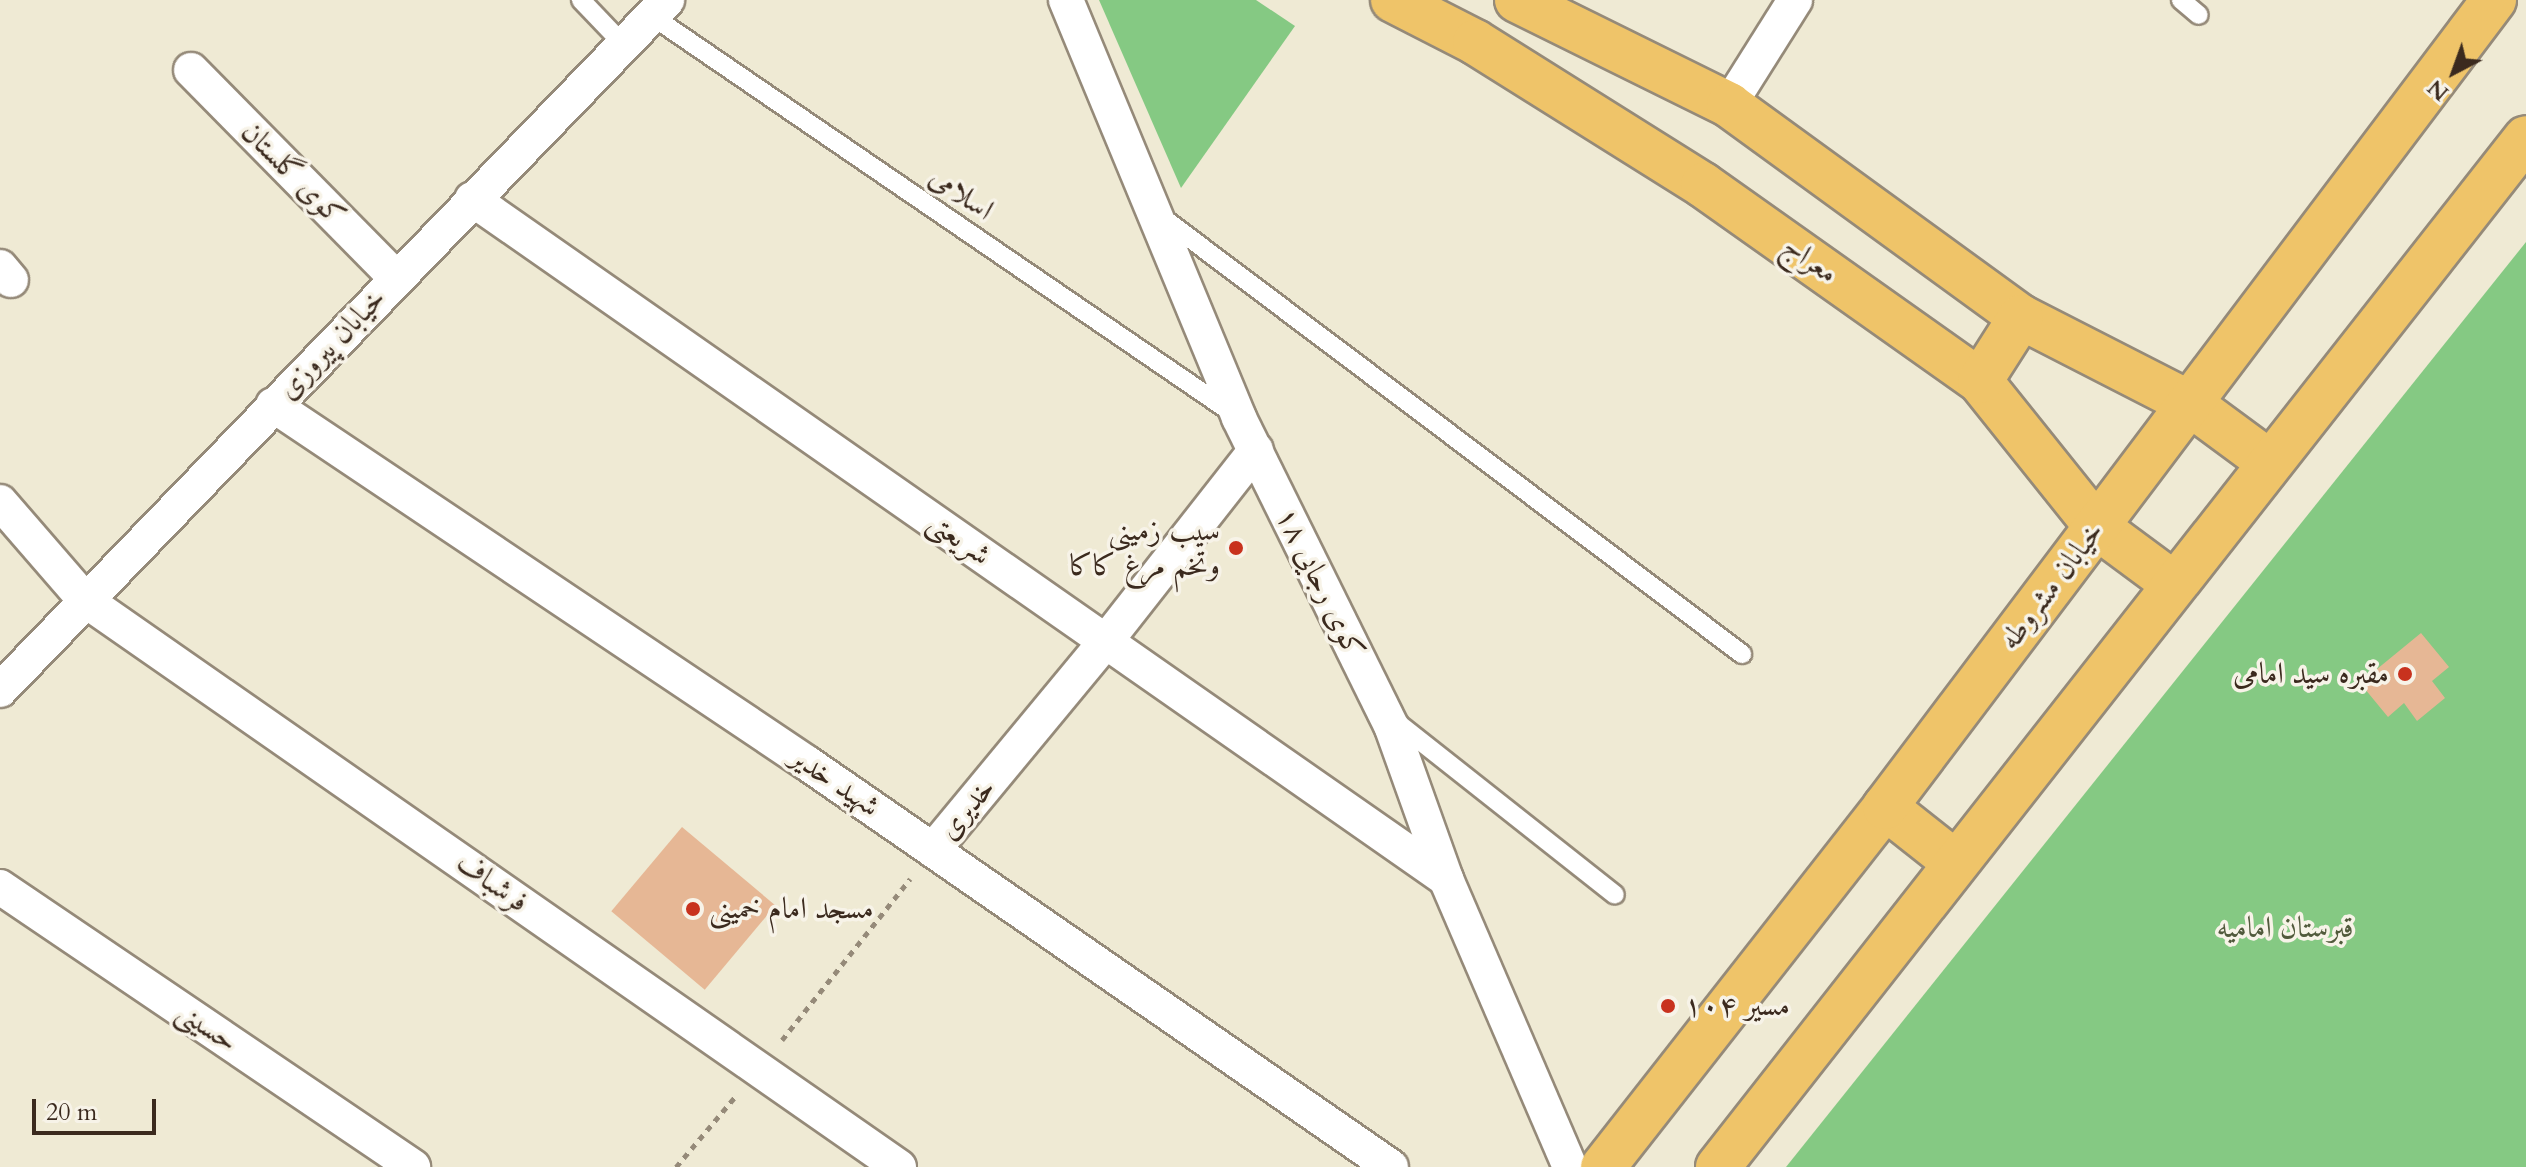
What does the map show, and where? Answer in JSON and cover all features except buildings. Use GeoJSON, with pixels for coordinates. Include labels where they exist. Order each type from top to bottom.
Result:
{"type":"FeatureCollection","features":[{"type":"Feature","properties":{"kind":"main road","name":"معراج"},"geometry":{"type":"LineString","coordinates":[[1393,0],[1475,42],[1703,185],[1980,381],[2097,527],[2174,584]]}},
{"type":"Feature","properties":{"kind":"main road"},"geometry":{"type":"LineString","coordinates":[[1517,0],[1729,105],[2021,317],[2189,403],[2269,462]]}},
{"type":"Feature","properties":{"kind":"main road","name":"خیابان مشروطه"},"geometry":{"type":"LineString","coordinates":[[1603,1167],[1885,807],[2494,0]]}},
{"type":"Feature","properties":{"kind":"main road"},"geometry":{"type":"LineString","coordinates":[[1718,1167],[2526,138]]}},
{"type":"Feature","properties":{"kind":"main road"},"geometry":{"type":"LineString","coordinates":[[1980,381],[2021,317]]}},
{"type":"Feature","properties":{"kind":"main road"},"geometry":{"type":"LineString","coordinates":[[1885,807],[1956,863]]}},
{"type":"Feature","properties":{"kind":"street","name":"کوی رجایی ۱۸"},"geometry":{"type":"LineString","coordinates":[[1066,0],[1239,418],[1383,711],[1446,879],[1570,1167]]}},
{"type":"Feature","properties":{"kind":"street"},"geometry":{"type":"LineString","coordinates":[[1729,105],[1795,0]]}},
{"type":"Feature","properties":{"kind":"street","name":"خیابان پیروزی"},"geometry":{"type":"LineString","coordinates":[[0,690],[660,8]]}},
{"type":"Feature","properties":{"kind":"street","name":"کوی گلستان"},"geometry":{"type":"LineString","coordinates":[[191,70],[396,278]]}},
{"type":"Feature","properties":{"kind":"street","name":"شریعتی"},"geometry":{"type":"LineString","coordinates":[[472,199],[1446,879]]}},
{"type":"Feature","properties":{"kind":"street","name":"شهید خدیر"},"geometry":{"type":"LineString","coordinates":[[273,405],[933,850],[1391,1167]]}},
{"type":"Feature","properties":{"kind":"street","name":"خدیری"},"geometry":{"type":"LineString","coordinates":[[933,850],[1106,641],[1256,450]]}},
{"type":"Feature","properties":{"kind":"street","name":"فرشباف"},"geometry":{"type":"LineString","coordinates":[[0,502],[85,600],[899,1167]]}},
{"type":"Feature","properties":{"kind":"street","name":"حسینی"},"geometry":{"type":"LineString","coordinates":[[0,887],[413,1167]]}},
{"type":"Feature","properties":{"kind":"lane"},"geometry":{"type":"LineString","coordinates":[[581,0],[623,44]]}},
{"type":"Feature","properties":{"kind":"lane"},"geometry":{"type":"LineString","coordinates":[[2181,0],[2199,15]]}},
{"type":"Feature","properties":{"kind":"lane","name":"اسلامی"},"geometry":{"type":"LineString","coordinates":[[660,8],[1239,418]]}},
{"type":"Feature","properties":{"kind":"lane"},"geometry":{"type":"LineString","coordinates":[[1155,212],[1742,654]]}},
{"type":"Feature","properties":{"kind":"lane"},"geometry":{"type":"LineString","coordinates":[[1383,711],[1615,895]]}},
{"type":"Feature","properties":{"kind":"path","name":"خدیری"},"geometry":{"type":"LineString","coordinates":[[676,1167],[759,1069],[933,850]]}},
{"type":"Feature","properties":{"kind":"green space"},"geometry":{"type":"Polygon","coordinates":[[[1099,0],[1256,0],[1295,26],[1181,188],[1099,0]]]}},
{"type":"Feature","properties":{"kind":"green space","name":"قبرستان امامیه"},"geometry":{"type":"Polygon","coordinates":[[[2526,242],[2526,1167],[1786,1167],[2526,242]]]}},
{"type":"Feature","properties":{"kind":"place","name":"سیب زمینی وتخم مرغ کاکا"},"geometry":{"type":"Point","coordinates":[1236,548]}},
{"type":"Feature","properties":{"kind":"place","name":"مقبره سید امامی"},"geometry":{"type":"Point","coordinates":[2405,674]}},
{"type":"Feature","properties":{"kind":"place","name":"مسجد امام خمینی"},"geometry":{"type":"Point","coordinates":[693,909]}},
{"type":"Feature","properties":{"kind":"place","name":"مسیر ۱۰۴"},"geometry":{"type":"Point","coordinates":[1668,1006]}}]}
